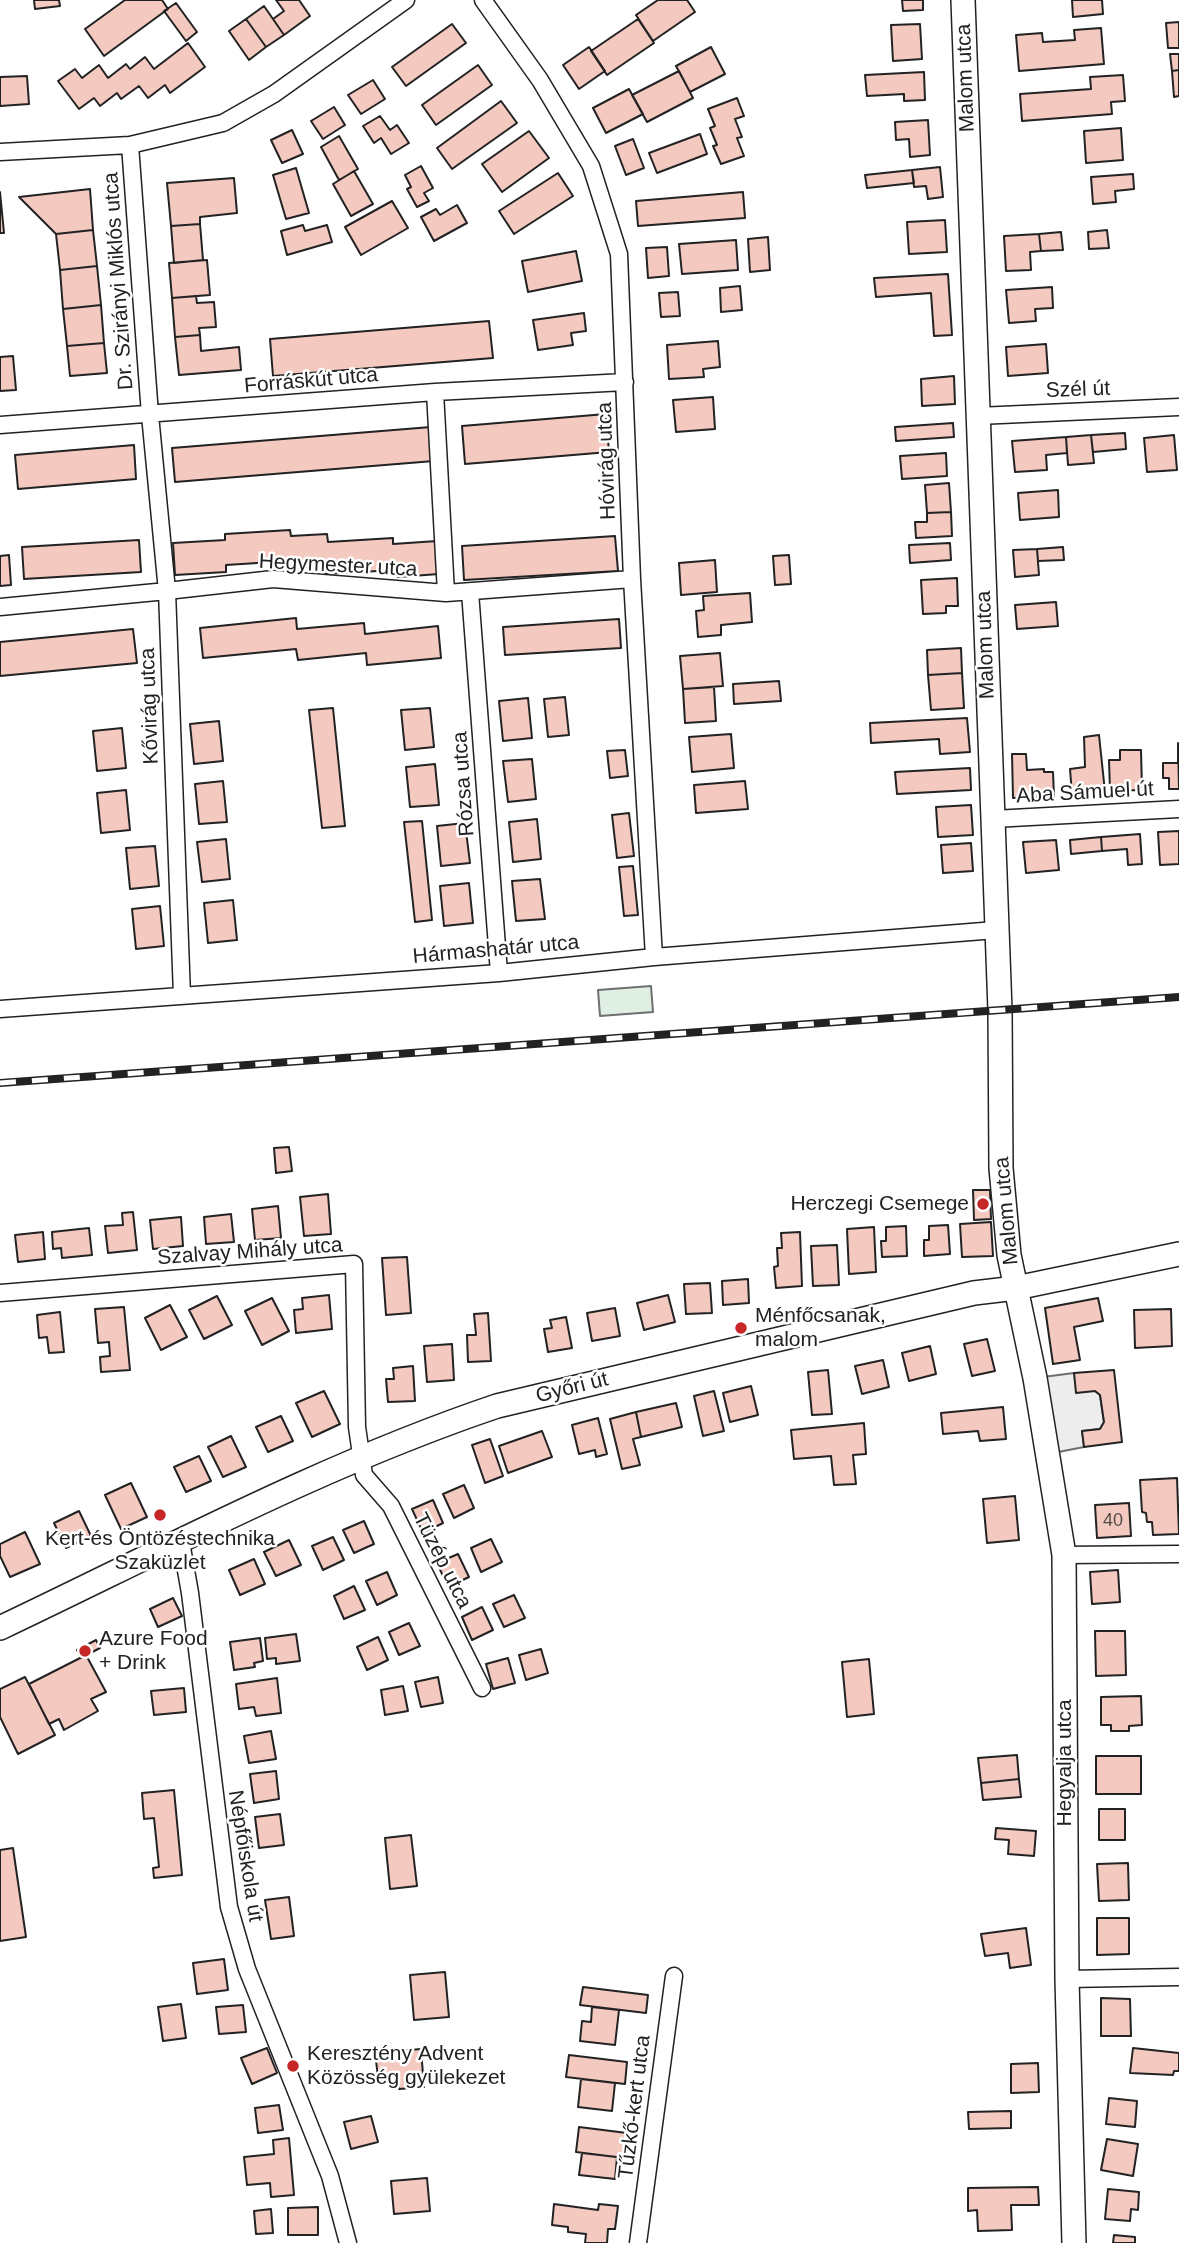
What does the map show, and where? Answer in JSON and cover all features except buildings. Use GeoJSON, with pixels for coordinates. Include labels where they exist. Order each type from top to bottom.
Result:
{"type":"FeatureCollection","features":[{"type":"Feature","properties":{"kind":"main road","name":"Malom utca"},"geometry":{"type":"LineString","coordinates":[[963,0],[1000,1010],[1001,1168],[1009,1255],[1016,1288]]}},
{"type":"Feature","properties":{"kind":"main road","name":"Győri út"},"geometry":{"type":"LineString","coordinates":[[0,1628],[361,1457],[497,1406],[974,1293],[1016,1288],[1179,1254]]}},
{"type":"Feature","properties":{"kind":"main road","name":"Hegyalja utca"},"geometry":{"type":"LineString","coordinates":[[1016,1288],[1048,1454],[1064,1555],[1067,1979],[1074,2243]]}},
{"type":"Feature","properties":{"kind":"street"},"geometry":{"type":"LineString","coordinates":[[0,152],[130,145],[223,122],[274,94],[406,0]]}},
{"type":"Feature","properties":{"kind":"street","name":"Hóvirág utca"},"geometry":{"type":"LineString","coordinates":[[483,0],[540,80],[591,166],[619,254],[632,579],[654,957]]}},
{"type":"Feature","properties":{"kind":"street","name":"Dr. Szirányi Miklós utca"},"geometry":{"type":"LineString","coordinates":[[130,145],[150,415]]}},
{"type":"Feature","properties":{"kind":"street","name":"Forráskút utca"},"geometry":{"type":"LineString","coordinates":[[0,425],[435,392],[625,382]]}},
{"type":"Feature","properties":{"kind":"street"},"geometry":{"type":"LineString","coordinates":[[435,392],[446,593]]}},
{"type":"Feature","properties":{"kind":"street","name":"Szél út"},"geometry":{"type":"LineString","coordinates":[[978,416],[1179,407]]}},
{"type":"Feature","properties":{"kind":"street","name":"Kővirág utca"},"geometry":{"type":"LineString","coordinates":[[150,415],[167,592],[182,996]]}},
{"type":"Feature","properties":{"kind":"street","name":"Hegymester utca"},"geometry":{"type":"LineString","coordinates":[[0,607],[167,592],[273,579],[446,593],[632,579]]}},
{"type":"Feature","properties":{"kind":"street","name":"Rózsa utca"},"geometry":{"type":"LineString","coordinates":[[470,592],[499,973]]}},
{"type":"Feature","properties":{"kind":"street","name":"Aba Sámuel út"},"geometry":{"type":"LineString","coordinates":[[993,819],[1179,809]]}},
{"type":"Feature","properties":{"kind":"street","name":"Hármashatár utca"},"geometry":{"type":"LineString","coordinates":[[0,1009],[499,973],[654,957],[996,930]]}},
{"type":"Feature","properties":{"kind":"street","name":"Szalvay Mihály utca"},"geometry":{"type":"LineString","coordinates":[[0,1293],[354,1265],[357,1427],[361,1457]]}},
{"type":"Feature","properties":{"kind":"street","name":"Tüzép utca"},"geometry":{"type":"LineString","coordinates":[[361,1457],[364,1475],[391,1506],[482,1688]]}},
{"type":"Feature","properties":{"kind":"street","name":"Népfőiskola út"},"geometry":{"type":"LineString","coordinates":[[181,1542],[190,1593],[229,1908],[247,1969],[330,2176],[348,2243]]}},
{"type":"Feature","properties":{"kind":"street"},"geometry":{"type":"LineString","coordinates":[[1064,1555],[1179,1554]]}},
{"type":"Feature","properties":{"kind":"street","name":"Tűzkő-kert utca"},"geometry":{"type":"LineString","coordinates":[[638,2243],[674,1976]]}},
{"type":"Feature","properties":{"kind":"street"},"geometry":{"type":"LineString","coordinates":[[1067,1979],[1179,1978]]}},
{"type":"Feature","properties":{"kind":"green space"},"geometry":{"type":"Polygon","coordinates":[[[651,986],[653,1012],[600,1016],[598,990],[651,986]]]}},
{"type":"Feature","properties":{"kind":"shaded area"},"geometry":{"type":"Polygon","coordinates":[[[1074,1373],[1100,1395],[1104,1422],[1100,1429],[1082,1431],[1084,1447],[1048,1454],[1035,1378],[1074,1373]]]}},
{"type":"Feature","properties":{"kind":"railway"},"geometry":{"type":"LineString","coordinates":[[0,1083],[1179,997]]}},
{"type":"Feature","properties":{"kind":"place","name":"Herczegi Csemege"},"geometry":{"type":"Point","coordinates":[983,1204]}},
{"type":"Feature","properties":{"kind":"place","name":"Ménfőcsanak, malom"},"geometry":{"type":"Point","coordinates":[741,1328]}},
{"type":"Feature","properties":{"kind":"place","name":"Kert-és Öntözéstechnika Szaküzlet"},"geometry":{"type":"Point","coordinates":[160,1515]}},
{"type":"Feature","properties":{"kind":"place","name":"Azure Food + Drink"},"geometry":{"type":"Point","coordinates":[85,1651]}},
{"type":"Feature","properties":{"kind":"place","name":"Keresztény Advent Közösség gyülekezet"},"geometry":{"type":"Point","coordinates":[293,2066]}}]}
